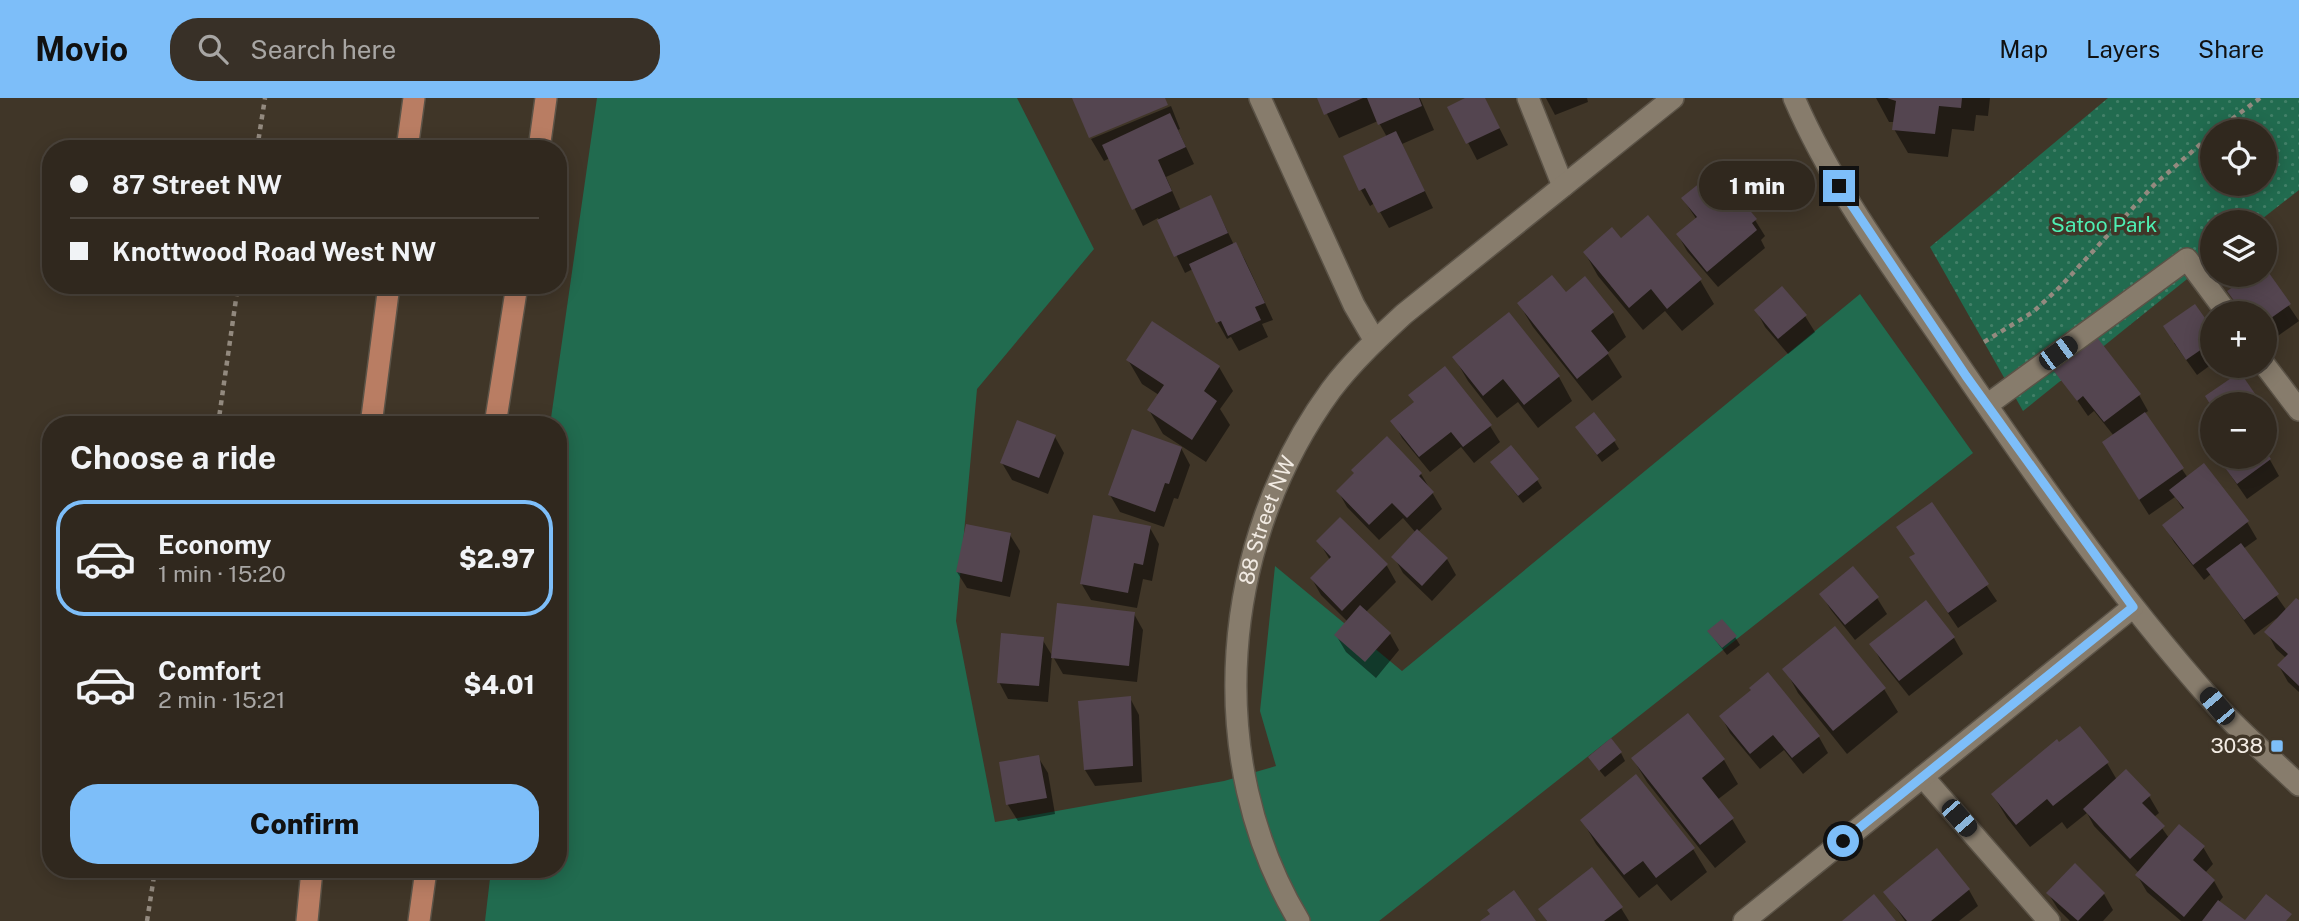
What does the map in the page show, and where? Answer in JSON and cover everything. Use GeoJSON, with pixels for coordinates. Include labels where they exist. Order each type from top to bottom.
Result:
{"type":"FeatureCollection","features":[{"type":"Feature","properties":{"kind":"main road"},"geometry":{"type":"LineString","coordinates":[[408,140],[414,98]]}},
{"type":"Feature","properties":{"kind":"main road"},"geometry":{"type":"LineString","coordinates":[[540,140],[547,98]]}},
{"type":"Feature","properties":{"kind":"main road"},"geometry":{"type":"LineString","coordinates":[[372,416],[388,294]]}},
{"type":"Feature","properties":{"kind":"main road"},"geometry":{"type":"LineString","coordinates":[[496,416],[516,294]]}},
{"type":"Feature","properties":{"kind":"main road"},"geometry":{"type":"LineString","coordinates":[[307,921],[311,878]]}},
{"type":"Feature","properties":{"kind":"main road"},"geometry":{"type":"LineString","coordinates":[[419,921],[425,878]]}},
{"type":"Feature","properties":{"kind":"street"},"geometry":{"type":"LineString","coordinates":[[1260,98],[1354,305],[1375,341]]}},
{"type":"Feature","properties":{"kind":"street"},"geometry":{"type":"LineString","coordinates":[[1528,98],[1563,186]]}},
{"type":"Feature","properties":{"kind":"street","name":"88 Street NW"},"geometry":{"type":"LineString","coordinates":[[1299,921],[1283,894],[1265,853],[1253,816],[1242,764],[1235,682],[1242,605],[1261,531],[1282,477],[1306,430],[1331,391],[1375,341],[1404,314],[1673,98]]}},
{"type":"Feature","properties":{"kind":"street"},"geometry":{"type":"LineString","coordinates":[[1794,98],[1839,186],[1987,405],[2133,607],[2217,706],[2299,785]]}},
{"type":"Feature","properties":{"kind":"street"},"geometry":{"type":"LineString","coordinates":[[1987,405],[2187,259],[2218,301]]}},
{"type":"Feature","properties":{"kind":"street"},"geometry":{"type":"LineString","coordinates":[[2275,378],[2299,410]]}},
{"type":"Feature","properties":{"kind":"street"},"geometry":{"type":"LineString","coordinates":[[1744,921],[2133,607]]}},
{"type":"Feature","properties":{"kind":"street"},"geometry":{"type":"LineString","coordinates":[[1923,777],[2049,921]]}},
{"type":"Feature","properties":{"kind":"path"},"geometry":{"type":"LineString","coordinates":[[258,140],[265,98]]}},
{"type":"Feature","properties":{"kind":"path"},"geometry":{"type":"LineString","coordinates":[[2232,119],[2260,98]]}},
{"type":"Feature","properties":{"kind":"path"},"geometry":{"type":"LineString","coordinates":[[1984,342],[2033,312],[2060,288],[2154,185],[2200,145]]}},
{"type":"Feature","properties":{"kind":"path"},"geometry":{"type":"LineString","coordinates":[[219,416],[237,294]]}},
{"type":"Feature","properties":{"kind":"path"},"geometry":{"type":"LineString","coordinates":[[148,921],[154,878]]}},
{"type":"Feature","properties":{"kind":"green space"},"geometry":{"type":"Polygon","coordinates":[[[597,98],[1017,98],[1094,249],[977,389],[956,621],[995,822],[1224,781],[1276,766],[1260,711],[1275,566],[1402,671],[1860,294],[1973,453],[1379,921],[485,921],[490,878],[567,878],[567,416],[551,416],[597,98]]]}},
{"type":"Feature","properties":{"kind":"green space","name":"Satoo Park"},"geometry":{"type":"Polygon","coordinates":[[[2108,98],[2299,98],[2299,190],[2273,210],[2200,210],[2200,269],[2023,411],[1930,247],[2108,98]]]}},
{"type":"Feature","properties":{"kind":"building"},"geometry":{"type":"Polygon","coordinates":[[[1072,98],[1165,98],[1168,105],[1089,138],[1072,98]]]}},
{"type":"Feature","properties":{"kind":"building"},"geometry":{"type":"Polygon","coordinates":[[[1317,98],[1363,98],[1324,115],[1317,98]]]}},
{"type":"Feature","properties":{"kind":"building"},"geometry":{"type":"Polygon","coordinates":[[[1367,98],[1419,98],[1422,106],[1378,125],[1367,98]]]}},
{"type":"Feature","properties":{"kind":"building"},"geometry":{"type":"Polygon","coordinates":[[[1465,98],[1485,98],[1500,128],[1466,144],[1447,107],[1465,98]]]}},
{"type":"Feature","properties":{"kind":"building"},"geometry":{"type":"Polygon","coordinates":[[[1887,98],[1962,98],[1961,108],[1939,106],[1935,134],[1892,130],[1896,101],[1887,98]]]}},
{"type":"Feature","properties":{"kind":"building"},"geometry":{"type":"Polygon","coordinates":[[[1170,113],[1186,147],[1158,160],[1172,191],[1132,210],[1102,145],[1170,113]]]}},
{"type":"Feature","properties":{"kind":"building"},"geometry":{"type":"Polygon","coordinates":[[[1396,131],[1425,191],[1378,213],[1365,188],[1359,191],[1343,156],[1396,131]]]}},
{"type":"Feature","properties":{"kind":"building"},"geometry":{"type":"Polygon","coordinates":[[[1716,170],[1757,219],[1752,223],[1757,230],[1707,272],[1676,234],[1697,217],[1681,198],[1716,170]]]}},
{"type":"Feature","properties":{"kind":"building"},"geometry":{"type":"Polygon","coordinates":[[[1211,195],[1228,233],[1174,257],[1157,220],[1211,195]]]}},
{"type":"Feature","properties":{"kind":"building"},"geometry":{"type":"Polygon","coordinates":[[[1648,215],[1702,279],[1667,309],[1651,289],[1629,308],[1583,252],[1612,227],[1621,238],[1648,215]]]}},
{"type":"Feature","properties":{"kind":"building"},"geometry":{"type":"Polygon","coordinates":[[[1236,242],[1265,303],[1255,307],[1261,320],[1228,336],[1221,321],[1216,323],[1189,264],[1236,242]]]}},
{"type":"Feature","properties":{"kind":"building"},"geometry":{"type":"Polygon","coordinates":[[[1552,275],[1566,292],[1585,276],[1614,312],[1591,331],[1609,353],[1577,379],[1517,303],[1552,275]]]}},
{"type":"Feature","properties":{"kind":"building"},"geometry":{"type":"Polygon","coordinates":[[[2277,284],[2291,304],[2277,314],[2277,301],[2234,301],[2227,291],[2233,287],[2277,287],[2277,284]]]}},
{"type":"Feature","properties":{"kind":"building"},"geometry":{"type":"Polygon","coordinates":[[[1782,286],[1807,315],[1778,339],[1754,310],[1782,286]]]}},
{"type":"Feature","properties":{"kind":"building"},"geometry":{"type":"Polygon","coordinates":[[[2195,304],[2200,311],[2200,350],[2186,360],[2163,326],[2195,304]]]}},
{"type":"Feature","properties":{"kind":"building"},"geometry":{"type":"Polygon","coordinates":[[[1509,312],[1560,376],[1524,405],[1503,379],[1483,396],[1452,357],[1509,312]]]}},
{"type":"Feature","properties":{"kind":"building"},"geometry":{"type":"Polygon","coordinates":[[[1152,321],[1220,366],[1204,391],[1217,401],[1192,440],[1147,410],[1164,385],[1126,360],[1152,321]]]}},
{"type":"Feature","properties":{"kind":"building"},"geometry":{"type":"Polygon","coordinates":[[[2096,336],[2141,394],[2104,422],[2083,396],[2077,401],[2053,370],[2096,336]]]}},
{"type":"Feature","properties":{"kind":"building"},"geometry":{"type":"Polygon","coordinates":[[[1445,366],[1492,425],[1463,447],[1451,432],[1419,457],[1390,421],[1414,402],[1408,395],[1445,366]]]}},
{"type":"Feature","properties":{"kind":"building"},"geometry":{"type":"Polygon","coordinates":[[[2231,378],[2244,378],[2254,392],[2211,392],[2231,378]]]}},
{"type":"Feature","properties":{"kind":"building"},"geometry":{"type":"Polygon","coordinates":[[[1594,412],[1616,440],[1597,455],[1575,427],[1594,412]]]}},
{"type":"Feature","properties":{"kind":"building"},"geometry":{"type":"Polygon","coordinates":[[[2145,412],[2184,468],[2139,500],[2102,442],[2145,412]]]}},
{"type":"Feature","properties":{"kind":"building"},"geometry":{"type":"Polygon","coordinates":[[[1017,420],[1056,435],[1039,478],[1000,463],[1017,420]]]}},
{"type":"Feature","properties":{"kind":"building"},"geometry":{"type":"Polygon","coordinates":[[[1132,429],[1182,447],[1169,484],[1165,483],[1155,512],[1108,495],[1132,429]]]}},
{"type":"Feature","properties":{"kind":"building"},"geometry":{"type":"Polygon","coordinates":[[[1387,436],[1422,473],[1419,476],[1434,492],[1407,518],[1392,503],[1369,525],[1336,491],[1354,473],[1351,470],[1387,436]]]}},
{"type":"Feature","properties":{"kind":"building"},"geometry":{"type":"Polygon","coordinates":[[[1511,445],[1539,479],[1518,496],[1490,462],[1511,445]]]}},
{"type":"Feature","properties":{"kind":"building"},"geometry":{"type":"Polygon","coordinates":[[[2200,466],[2200,469],[2209,469],[2249,521],[2193,565],[2162,525],[2184,508],[2169,490],[2200,466]]]}},
{"type":"Feature","properties":{"kind":"building"},"geometry":{"type":"Polygon","coordinates":[[[2226,469],[2257,469],[2237,484],[2226,469]]]}},
{"type":"Feature","properties":{"kind":"building"},"geometry":{"type":"Polygon","coordinates":[[[1932,502],[1989,584],[1948,613],[1909,557],[1915,554],[1896,527],[1932,502]]]}},
{"type":"Feature","properties":{"kind":"building"},"geometry":{"type":"Polygon","coordinates":[[[1093,515],[1151,526],[1143,565],[1134,563],[1128,593],[1080,584],[1093,515]]]}},
{"type":"Feature","properties":{"kind":"building"},"geometry":{"type":"Polygon","coordinates":[[[1340,517],[1388,564],[1342,611],[1310,578],[1331,557],[1316,541],[1340,517]]]}},
{"type":"Feature","properties":{"kind":"building"},"geometry":{"type":"Polygon","coordinates":[[[966,524],[1011,533],[1002,582],[956,572],[966,524]]]}},
{"type":"Feature","properties":{"kind":"building"},"geometry":{"type":"Polygon","coordinates":[[[1417,529],[1448,558],[1422,586],[1391,557],[1417,529]]]}},
{"type":"Feature","properties":{"kind":"building"},"geometry":{"type":"Polygon","coordinates":[[[2241,543],[2279,594],[2244,620],[2206,569],[2241,543]]]}},
{"type":"Feature","properties":{"kind":"building"},"geometry":{"type":"Polygon","coordinates":[[[1853,566],[1879,597],[1845,625],[1819,594],[1853,566]]]}},
{"type":"Feature","properties":{"kind":"building"},"geometry":{"type":"Polygon","coordinates":[[[2296,598],[2299,600],[2299,686],[2277,665],[2288,654],[2264,632],[2296,598]]]}},
{"type":"Feature","properties":{"kind":"building"},"geometry":{"type":"Polygon","coordinates":[[[1926,600],[1955,637],[1899,681],[1869,644],[1926,600]]]}},
{"type":"Feature","properties":{"kind":"building"},"geometry":{"type":"Polygon","coordinates":[[[1057,603],[1135,612],[1129,666],[1051,658],[1057,603]]]}},
{"type":"Feature","properties":{"kind":"building"},"geometry":{"type":"Polygon","coordinates":[[[1360,605],[1391,633],[1365,662],[1334,635],[1360,605]]]}},
{"type":"Feature","properties":{"kind":"building"},"geometry":{"type":"Polygon","coordinates":[[[1722,619],[1737,636],[1722,648],[1707,631],[1722,619]]]}},
{"type":"Feature","properties":{"kind":"building"},"geometry":{"type":"Polygon","coordinates":[[[1835,626],[1886,688],[1833,731],[1782,669],[1835,626]]]}},
{"type":"Feature","properties":{"kind":"building"},"geometry":{"type":"Polygon","coordinates":[[[1001,633],[1044,637],[1039,686],[997,683],[1001,633]]]}},
{"type":"Feature","properties":{"kind":"building"},"geometry":{"type":"Polygon","coordinates":[[[1768,672],[1820,736],[1792,758],[1773,735],[1750,754],[1719,716],[1768,672]]]}},
{"type":"Feature","properties":{"kind":"building"},"geometry":{"type":"Polygon","coordinates":[[[1131,696],[1133,766],[1084,770],[1078,701],[1131,696]]]}},
{"type":"Feature","properties":{"kind":"building"},"geometry":{"type":"Polygon","coordinates":[[[1688,713],[1725,759],[1702,778],[1734,818],[1700,845],[1631,758],[1688,713]]]}},
{"type":"Feature","properties":{"kind":"building"},"geometry":{"type":"Polygon","coordinates":[[[2080,726],[2109,762],[2053,806],[2047,799],[2016,825],[1991,794],[2057,739],[2059,742],[2080,726]]]}},
{"type":"Feature","properties":{"kind":"building"},"geometry":{"type":"Polygon","coordinates":[[[1611,738],[1622,752],[1599,771],[1588,757],[1611,738]]]}},
{"type":"Feature","properties":{"kind":"building"},"geometry":{"type":"Polygon","coordinates":[[[1039,755],[1047,798],[1006,805],[999,762],[1039,755]]]}},
{"type":"Feature","properties":{"kind":"building"},"geometry":{"type":"Polygon","coordinates":[[[2126,769],[2151,795],[2142,803],[2165,826],[2130,859],[2083,809],[2126,769]]]}},
{"type":"Feature","properties":{"kind":"building"},"geometry":{"type":"Polygon","coordinates":[[[1636,774],[1695,848],[1656,878],[1643,861],[1624,875],[1580,820],[1636,774]]]}},
{"type":"Feature","properties":{"kind":"building"},"geometry":{"type":"Polygon","coordinates":[[[2179,824],[2205,846],[2193,860],[2215,880],[2184,917],[2135,875],[2179,824]]]}},
{"type":"Feature","properties":{"kind":"building"},"geometry":{"type":"Polygon","coordinates":[[[1937,848],[1970,889],[1931,921],[1907,921],[1883,892],[1937,848]]]}},
{"type":"Feature","properties":{"kind":"building"},"geometry":{"type":"Polygon","coordinates":[[[2075,863],[2105,893],[2078,921],[2046,893],[2075,863]]]}},
{"type":"Feature","properties":{"kind":"building"},"geometry":{"type":"Polygon","coordinates":[[[1592,867],[1623,907],[1604,921],[1547,921],[1538,909],[1592,867]]]}},
{"type":"Feature","properties":{"kind":"building"},"geometry":{"type":"Polygon","coordinates":[[[1514,890],[1536,921],[1480,921],[1490,914],[1487,910],[1514,890]]]}},
{"type":"Feature","properties":{"kind":"building"},"geometry":{"type":"Polygon","coordinates":[[[1874,894],[1896,921],[1842,921],[1874,894]]]}},
{"type":"Feature","properties":{"kind":"building"},"geometry":{"type":"Polygon","coordinates":[[[2266,894],[2292,914],[2286,921],[2202,921],[2218,900],[2245,920],[2266,894]]]}},
{"type":"Feature","properties":{"kind":"place","name":"3038"},"geometry":{"type":"Point","coordinates":[2277,746]}},
{"type":"Feature","properties":{"kind":"route"},"geometry":{"type":"LineString","coordinates":[[1839,186],[1966,376],[2133,607],[1843,841]]}}]}
